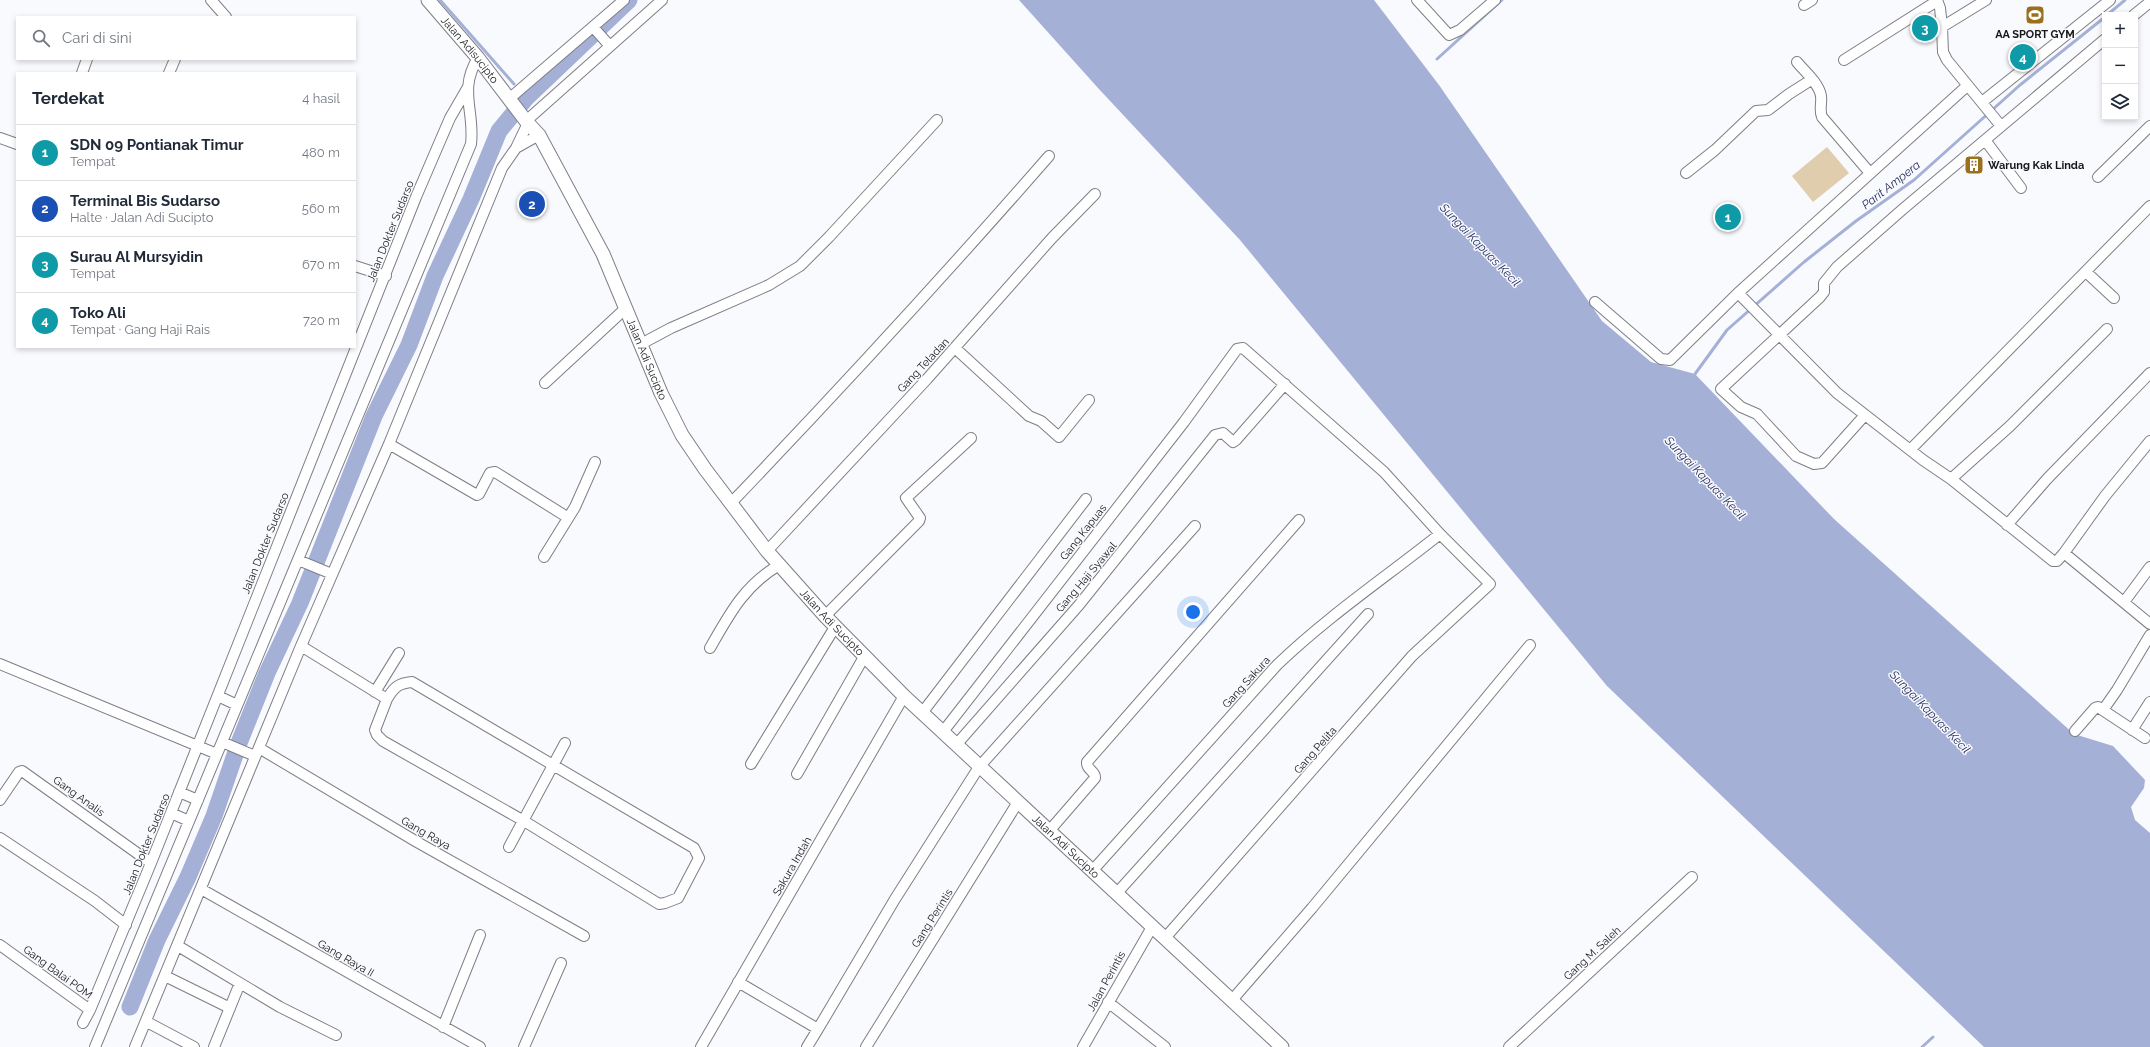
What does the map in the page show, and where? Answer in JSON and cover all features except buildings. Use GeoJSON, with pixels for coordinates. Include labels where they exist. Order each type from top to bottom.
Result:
{"type":"FeatureCollection","features":[{"type":"Feature","properties":{"kind":"main road","name":"Jalan Adisucipto"},"geometry":{"type":"LineString","coordinates":[[428,0],[478,58],[518,111]]}},
{"type":"Feature","properties":{"kind":"main road","name":"Jalan Adi Sucipto"},"geometry":{"type":"LineString","coordinates":[[518,111],[539,135],[603,254],[661,393],[682,434],[705,468],[767,550],[825,616],[864,657],[942,733],[1050,830],[1093,870],[1116,894],[1282,1047]]}},
{"type":"Feature","properties":{"kind":"street"},"geometry":{"type":"LineString","coordinates":[[210,0],[225,16]]}},
{"type":"Feature","properties":{"kind":"street"},"geometry":{"type":"LineString","coordinates":[[516,148],[518,111],[593,27],[624,0]]}},
{"type":"Feature","properties":{"kind":"street"},"geometry":{"type":"LineString","coordinates":[[518,111],[662,0]]}},
{"type":"Feature","properties":{"kind":"street"},"geometry":{"type":"LineString","coordinates":[[1418,0],[1449,35],[1460,30],[1494,0]]}},
{"type":"Feature","properties":{"kind":"street"},"geometry":{"type":"LineString","coordinates":[[1844,60],[1937,0],[1942,27],[1943,52],[1967,86],[1984,104],[1997,122]]}},
{"type":"Feature","properties":{"kind":"street"},"geometry":{"type":"LineString","coordinates":[[1942,27],[1986,0]]}},
{"type":"Feature","properties":{"kind":"street"},"geometry":{"type":"LineString","coordinates":[[1984,104],[2110,0]]}},
{"type":"Feature","properties":{"kind":"street"},"geometry":{"type":"LineString","coordinates":[[2138,12],[2150,2]]}},
{"type":"Feature","properties":{"kind":"street"},"geometry":{"type":"LineString","coordinates":[[593,27],[606,42]]}},
{"type":"Feature","properties":{"kind":"street"},"geometry":{"type":"LineString","coordinates":[[1865,415],[1822,463],[1814,464],[1796,456],[1758,414],[1741,407],[1721,388],[1820,297],[1824,292],[1824,283],[1837,267],[1902,209],[1985,140],[1997,122],[2102,41]]}},
{"type":"Feature","properties":{"kind":"street"},"geometry":{"type":"LineString","coordinates":[[95,1047],[217,754],[226,744],[237,705],[471,144],[468,88],[469,75],[478,58]]}},
{"type":"Feature","properties":{"kind":"street"},"geometry":{"type":"LineString","coordinates":[[82,72],[87,60]]}},
{"type":"Feature","properties":{"kind":"street"},"geometry":{"type":"LineString","coordinates":[[169,72],[175,60]]}},
{"type":"Feature","properties":{"kind":"street"},"geometry":{"type":"LineString","coordinates":[[1797,62],[1812,80],[1821,95],[1820,112],[1822,117],[1870,173]]}},
{"type":"Feature","properties":{"kind":"street"},"geometry":{"type":"LineString","coordinates":[[1686,173],[1715,150],[1756,111],[1768,110],[1789,94],[1812,80]]}},
{"type":"Feature","properties":{"kind":"street"},"geometry":{"type":"LineString","coordinates":[[1595,302],[1661,359],[1667,360],[1675,356],[1738,292],[1967,86]]}},
{"type":"Feature","properties":{"kind":"street","name":"Jalan Dokter Sudarso"},"geometry":{"type":"LineString","coordinates":[[356,346],[445,130],[468,88]]}},
{"type":"Feature","properties":{"kind":"street"},"geometry":{"type":"LineString","coordinates":[[641,344],[671,328],[769,285],[800,266],[830,237],[937,120]]}},
{"type":"Feature","properties":{"kind":"street"},"geometry":{"type":"LineString","coordinates":[[2098,177],[2150,126]]}},
{"type":"Feature","properties":{"kind":"street"},"geometry":{"type":"LineString","coordinates":[[135,1047],[147,1022],[301,646],[389,444],[499,176],[508,158],[516,148],[539,135]]}},
{"type":"Feature","properties":{"kind":"street"},"geometry":{"type":"LineString","coordinates":[[0,138],[16,144]]}},
{"type":"Feature","properties":{"kind":"street"},"geometry":{"type":"LineString","coordinates":[[1985,140],[2021,188]]}},
{"type":"Feature","properties":{"kind":"street"},"geometry":{"type":"LineString","coordinates":[[732,502],[840,390],[960,258],[1049,156]]}},
{"type":"Feature","properties":{"kind":"street","name":"Gang Teladan"},"geometry":{"type":"LineString","coordinates":[[767,550],[955,348],[1052,238],[1095,194]]}},
{"type":"Feature","properties":{"kind":"street"},"geometry":{"type":"LineString","coordinates":[[1910,450],[2150,206]]}},
{"type":"Feature","properties":{"kind":"street"},"geometry":{"type":"LineString","coordinates":[[356,266],[386,276]]}},
{"type":"Feature","properties":{"kind":"street"},"geometry":{"type":"LineString","coordinates":[[2086,272],[2114,298]]}},
{"type":"Feature","properties":{"kind":"street"},"geometry":{"type":"LineString","coordinates":[[1738,292],[1816,373],[1865,415],[1910,450],[1951,479],[2053,561],[2057,561],[2064,553],[2105,496],[2150,441]]}},
{"type":"Feature","properties":{"kind":"street"},"geometry":{"type":"LineString","coordinates":[[545,383],[626,308]]}},
{"type":"Feature","properties":{"kind":"street"},"geometry":{"type":"LineString","coordinates":[[1951,479],[2010,426],[2107,329]]}},
{"type":"Feature","properties":{"kind":"street","name":"Jalan Dokter Sudarso"},"geometry":{"type":"LineString","coordinates":[[90,1010],[126,925],[218,696],[355,348]]}},
{"type":"Feature","properties":{"kind":"street"},"geometry":{"type":"LineString","coordinates":[[955,348],[1029,416],[1041,421],[1059,437],[1089,400]]}},
{"type":"Feature","properties":{"kind":"street","name":"Gang Kapuas"},"geometry":{"type":"LineString","coordinates":[[942,733],[1184,422],[1223,366],[1237,349],[1243,348],[1285,384]]}},
{"type":"Feature","properties":{"kind":"street"},"geometry":{"type":"LineString","coordinates":[[2007,525],[2047,479],[2150,373]]}},
{"type":"Feature","properties":{"kind":"street"},"geometry":{"type":"LineString","coordinates":[[1285,384],[1384,472],[1440,534]]}},
{"type":"Feature","properties":{"kind":"street","name":"Gang Haji Syawal"},"geometry":{"type":"LineString","coordinates":[[956,745],[1079,604],[1215,435],[1224,433],[1231,441],[1236,440],[1285,384]]}},
{"type":"Feature","properties":{"kind":"street"},"geometry":{"type":"LineString","coordinates":[[825,616],[920,522],[920,518],[906,498],[972,438]]}},
{"type":"Feature","properties":{"kind":"street"},"geometry":{"type":"LineString","coordinates":[[389,444],[477,494],[479,494],[490,473],[495,472],[567,517]]}},
{"type":"Feature","properties":{"kind":"street"},"geometry":{"type":"LineString","coordinates":[[544,557],[567,517],[575,507],[595,462]]}},
{"type":"Feature","properties":{"kind":"street"},"geometry":{"type":"LineString","coordinates":[[922,712],[1086,499]]}},
{"type":"Feature","properties":{"kind":"street"},"geometry":{"type":"LineString","coordinates":[[1050,830],[1095,778],[1094,773],[1088,767],[1087,762],[1299,520]]}},
{"type":"Feature","properties":{"kind":"street"},"geometry":{"type":"LineString","coordinates":[[807,1047],[894,899],[979,767],[1195,526]]}},
{"type":"Feature","properties":{"kind":"street","name":"Gang Pelita"},"geometry":{"type":"LineString","coordinates":[[1165,938],[1412,656],[1490,584],[1440,534]]}},
{"type":"Feature","properties":{"kind":"street","name":"Gang Sakura"},"geometry":{"type":"LineString","coordinates":[[1093,870],[1296,646],[1329,618],[1440,534]]}},
{"type":"Feature","properties":{"kind":"street"},"geometry":{"type":"LineString","coordinates":[[2064,553],[2150,624]]}},
{"type":"Feature","properties":{"kind":"street"},"geometry":{"type":"LineString","coordinates":[[298,560],[332,574]]}},
{"type":"Feature","properties":{"kind":"street"},"geometry":{"type":"LineString","coordinates":[[710,648],[734,606],[745,591],[764,574],[780,565]]}},
{"type":"Feature","properties":{"kind":"street"},"geometry":{"type":"LineString","coordinates":[[2124,602],[2150,567]]}},
{"type":"Feature","properties":{"kind":"street"},"geometry":{"type":"LineString","coordinates":[[1116,894],[1368,614]]}},
{"type":"Feature","properties":{"kind":"street"},"geometry":{"type":"LineString","coordinates":[[751,764],[836,627]]}},
{"type":"Feature","properties":{"kind":"street"},"geometry":{"type":"LineString","coordinates":[[2103,710],[2118,690],[2150,635]]}},
{"type":"Feature","properties":{"kind":"street"},"geometry":{"type":"LineString","coordinates":[[1232,1000],[1312,908],[1530,645]]}},
{"type":"Feature","properties":{"kind":"street"},"geometry":{"type":"LineString","coordinates":[[301,646],[387,699]]}},
{"type":"Feature","properties":{"kind":"street"},"geometry":{"type":"LineString","coordinates":[[375,692],[399,653]]}},
{"type":"Feature","properties":{"kind":"street"},"geometry":{"type":"LineString","coordinates":[[797,774],[864,657]]}},
{"type":"Feature","properties":{"kind":"street"},"geometry":{"type":"LineString","coordinates":[[0,664],[217,754]]}},
{"type":"Feature","properties":{"kind":"street"},"geometry":{"type":"LineString","coordinates":[[412,682],[554,764],[694,848],[699,858],[678,898],[665,904],[659,904],[524,821],[383,741],[377,735],[375,730],[387,699],[392,690],[401,683],[412,682]]}},
{"type":"Feature","properties":{"kind":"street"},"geometry":{"type":"LineString","coordinates":[[218,696],[237,705]]}},
{"type":"Feature","properties":{"kind":"street","name":"Sakura Indah"},"geometry":{"type":"LineString","coordinates":[[701,1047],[904,696]]}},
{"type":"Feature","properties":{"kind":"street"},"geometry":{"type":"LineString","coordinates":[[2132,730],[2150,702]]}},
{"type":"Feature","properties":{"kind":"street"},"geometry":{"type":"LineString","coordinates":[[2076,731],[2095,708],[2098,707],[2145,738]]}},
{"type":"Feature","properties":{"kind":"street"},"geometry":{"type":"LineString","coordinates":[[509,847],[565,743]]}},
{"type":"Feature","properties":{"kind":"street","name":"Gang Raya"},"geometry":{"type":"LineString","coordinates":[[226,744],[245,752],[257,752],[584,936]]}},
{"type":"Feature","properties":{"kind":"street","name":"Gang Analis"},"geometry":{"type":"LineString","coordinates":[[0,800],[19,772],[22,771],[151,863]]}},
{"type":"Feature","properties":{"kind":"street"},"geometry":{"type":"LineString","coordinates":[[179,792],[198,800]]}},
{"type":"Feature","properties":{"kind":"street","name":"Gang Perintis"},"geometry":{"type":"LineString","coordinates":[[866,1047],[1018,802]]}},
{"type":"Feature","properties":{"kind":"street"},"geometry":{"type":"LineString","coordinates":[[171,813],[189,821]]}},
{"type":"Feature","properties":{"kind":"street"},"geometry":{"type":"LineString","coordinates":[[0,838],[95,901],[126,925]]}},
{"type":"Feature","properties":{"kind":"street","name":"Gang M. Saleh"},"geometry":{"type":"LineString","coordinates":[[1509,1047],[1692,877]]}},
{"type":"Feature","properties":{"kind":"street","name":"Gang Raya II"},"geometry":{"type":"LineString","coordinates":[[201,890],[480,1047]]}},
{"type":"Feature","properties":{"kind":"street","name":"Jalan Perintis"},"geometry":{"type":"LineString","coordinates":[[1083,1047],[1152,927]]}},
{"type":"Feature","properties":{"kind":"street"},"geometry":{"type":"LineString","coordinates":[[443,1027],[480,935]]}},
{"type":"Feature","properties":{"kind":"street","name":"Gang Balai POM"},"geometry":{"type":"LineString","coordinates":[[0,946],[90,1010],[83,1023]]}},
{"type":"Feature","properties":{"kind":"street"},"geometry":{"type":"LineString","coordinates":[[178,946],[280,1007],[336,1035]]}},
{"type":"Feature","properties":{"kind":"street"},"geometry":{"type":"LineString","coordinates":[[524,1047],[561,963]]}},
{"type":"Feature","properties":{"kind":"street"},"geometry":{"type":"LineString","coordinates":[[165,976],[230,1008]]}},
{"type":"Feature","properties":{"kind":"street"},"geometry":{"type":"LineString","coordinates":[[738,982],[818,1029]]}},
{"type":"Feature","properties":{"kind":"street"},"geometry":{"type":"LineString","coordinates":[[214,1047],[240,983]]}},
{"type":"Feature","properties":{"kind":"street"},"geometry":{"type":"LineString","coordinates":[[1108,1002],[1165,1047]]}},
{"type":"Feature","properties":{"kind":"street"},"geometry":{"type":"LineString","coordinates":[[147,1022],[194,1047]]}},
{"type":"Feature","properties":{"kind":"shaded area"},"geometry":{"type":"Polygon","coordinates":[[[1827,147],[1849,173],[1813,202],[1792,176],[1827,147]]]}},
{"type":"Feature","properties":{"kind":"water","name":"Sungai Kapuas Kecil"},"geometry":{"type":"Polygon","coordinates":[[[1019,0],[1374,0],[1439,85],[1602,321],[1651,362],[1695,374],[1834,519],[2074,734],[2113,746],[2145,780],[2144,788],[2131,807],[2135,820],[2150,833],[2150,1047],[1984,1047],[1607,686],[1240,240],[1098,88],[1019,0]]]}},
{"type":"Feature","properties":{"kind":"waterway"},"geometry":{"type":"LineString","coordinates":[[440,0],[514,84]]}},
{"type":"Feature","properties":{"kind":"waterway"},"geometry":{"type":"LineString","coordinates":[[130,1007],[157,940],[188,877],[214,816],[239,743],[267,673],[300,603],[374,416],[409,345],[435,276],[471,199],[499,131],[526,98],[629,0]]}},
{"type":"Feature","properties":{"kind":"waterway"},"geometry":{"type":"LineString","coordinates":[[1437,59],[1502,0]]}},
{"type":"Feature","properties":{"kind":"waterway","name":"Parit Ampera"},"geometry":{"type":"LineString","coordinates":[[2111,12],[2125,0]]}},
{"type":"Feature","properties":{"kind":"waterway","name":"Parit Ampera"},"geometry":{"type":"LineString","coordinates":[[1695,374],[1727,330],[1804,262],[1856,221],[1914,180],[2020,85],[2102,19]]}},
{"type":"Feature","properties":{"kind":"waterway"},"geometry":{"type":"LineString","coordinates":[[1922,1047],[1933,1037]]}},
{"type":"Feature","properties":{"kind":"place","name":"AA SPORT GYM"},"geometry":{"type":"Point","coordinates":[2035,15]}},
{"type":"Feature","properties":{"kind":"place","name":"Surau Al Mursyidin"},"geometry":{"type":"Point","coordinates":[1925,28]}},
{"type":"Feature","properties":{"kind":"place","name":"Toko Ali"},"geometry":{"type":"Point","coordinates":[2023,57]}},
{"type":"Feature","properties":{"kind":"place","name":"Warung Kak Linda"},"geometry":{"type":"Point","coordinates":[1974,165]}},
{"type":"Feature","properties":{"kind":"place","name":"Terminal Bis Sudarso"},"geometry":{"type":"Point","coordinates":[532,204]}},
{"type":"Feature","properties":{"kind":"place","name":"SDN 09 Pontianak Timur"},"geometry":{"type":"Point","coordinates":[1728,217]}}]}
